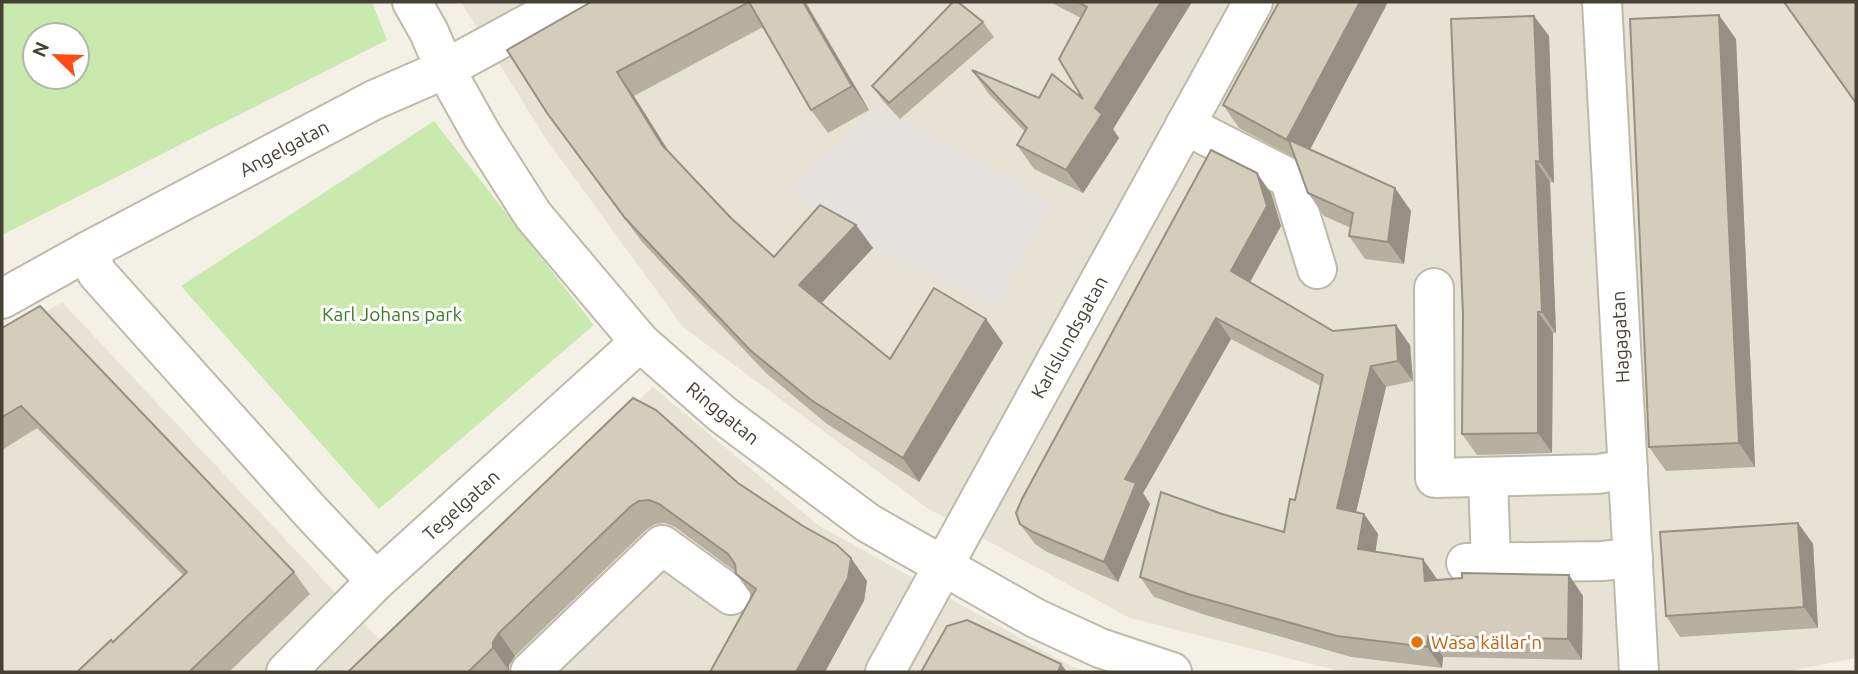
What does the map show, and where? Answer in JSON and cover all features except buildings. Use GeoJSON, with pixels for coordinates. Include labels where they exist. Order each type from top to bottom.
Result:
{"type":"FeatureCollection","features":[{"type":"Feature","properties":{"kind":"street","name":"Ringgatan"},"geometry":{"type":"LineString","coordinates":[[412,2],[482,135],[533,215],[640,342],[722,414],[867,523],[1046,623],[1100,648],[1172,672]]}},
{"type":"Feature","properties":{"kind":"street","name":"Angelgatan"},"geometry":{"type":"LineString","coordinates":[[2,299],[374,100],[445,69],[510,36],[568,2]]}},
{"type":"Feature","properties":{"kind":"street","name":"Karlslundsgatan"},"geometry":{"type":"LineString","coordinates":[[885,672],[1253,2]]}},
{"type":"Feature","properties":{"kind":"street","name":"Hagagatan"},"geometry":{"type":"LineString","coordinates":[[1602,2],[1639,672]]}},
{"type":"Feature","properties":{"kind":"street"},"geometry":{"type":"LineString","coordinates":[[1185,125],[1289,178],[1317,269]]}},
{"type":"Feature","properties":{"kind":"street"},"geometry":{"type":"LineString","coordinates":[[88,251],[97,273],[376,581]]}},
{"type":"Feature","properties":{"kind":"street"},"geometry":{"type":"LineString","coordinates":[[1434,288],[1435,478],[1598,474],[1628,470]]}},
{"type":"Feature","properties":{"kind":"street","name":"Tegelgatan"},"geometry":{"type":"LineString","coordinates":[[286,672],[376,581],[640,342]]}},
{"type":"Feature","properties":{"kind":"street"},"geometry":{"type":"LineString","coordinates":[[1488,477],[1479,563],[1633,558]]}},
{"type":"Feature","properties":{"kind":"street"},"geometry":{"type":"LineString","coordinates":[[530,672],[565,659],[662,545],[731,595]]}},
{"type":"Feature","properties":{"kind":"shaded area"},"geometry":{"type":"Polygon","coordinates":[[[461,2],[1856,2],[1856,658],[1785,672],[1343,672],[1130,618],[927,508],[683,327],[544,136],[461,2]]]}},
{"type":"Feature","properties":{"kind":"shaded area"},"geometry":{"type":"Polygon","coordinates":[[[878,106],[1052,203],[995,306],[831,226],[791,187],[878,106]]]}},
{"type":"Feature","properties":{"kind":"shaded area"},"geometry":{"type":"Polygon","coordinates":[[[62,302],[380,640],[653,387],[818,525],[1071,666],[1089,672],[2,672],[2,337],[62,302]]]}},
{"type":"Feature","properties":{"kind":"green space"},"geometry":{"type":"Polygon","coordinates":[[[2,2],[372,2],[387,40],[2,235],[2,2]]]}},
{"type":"Feature","properties":{"kind":"green space","name":"Karl Johans park"},"geometry":{"type":"Polygon","coordinates":[[[434,121],[594,325],[379,509],[181,286],[434,121]]]}},
{"type":"Feature","properties":{"kind":"place","name":"Wasa källar'n"},"geometry":{"type":"Point","coordinates":[1417,642]}}]}
